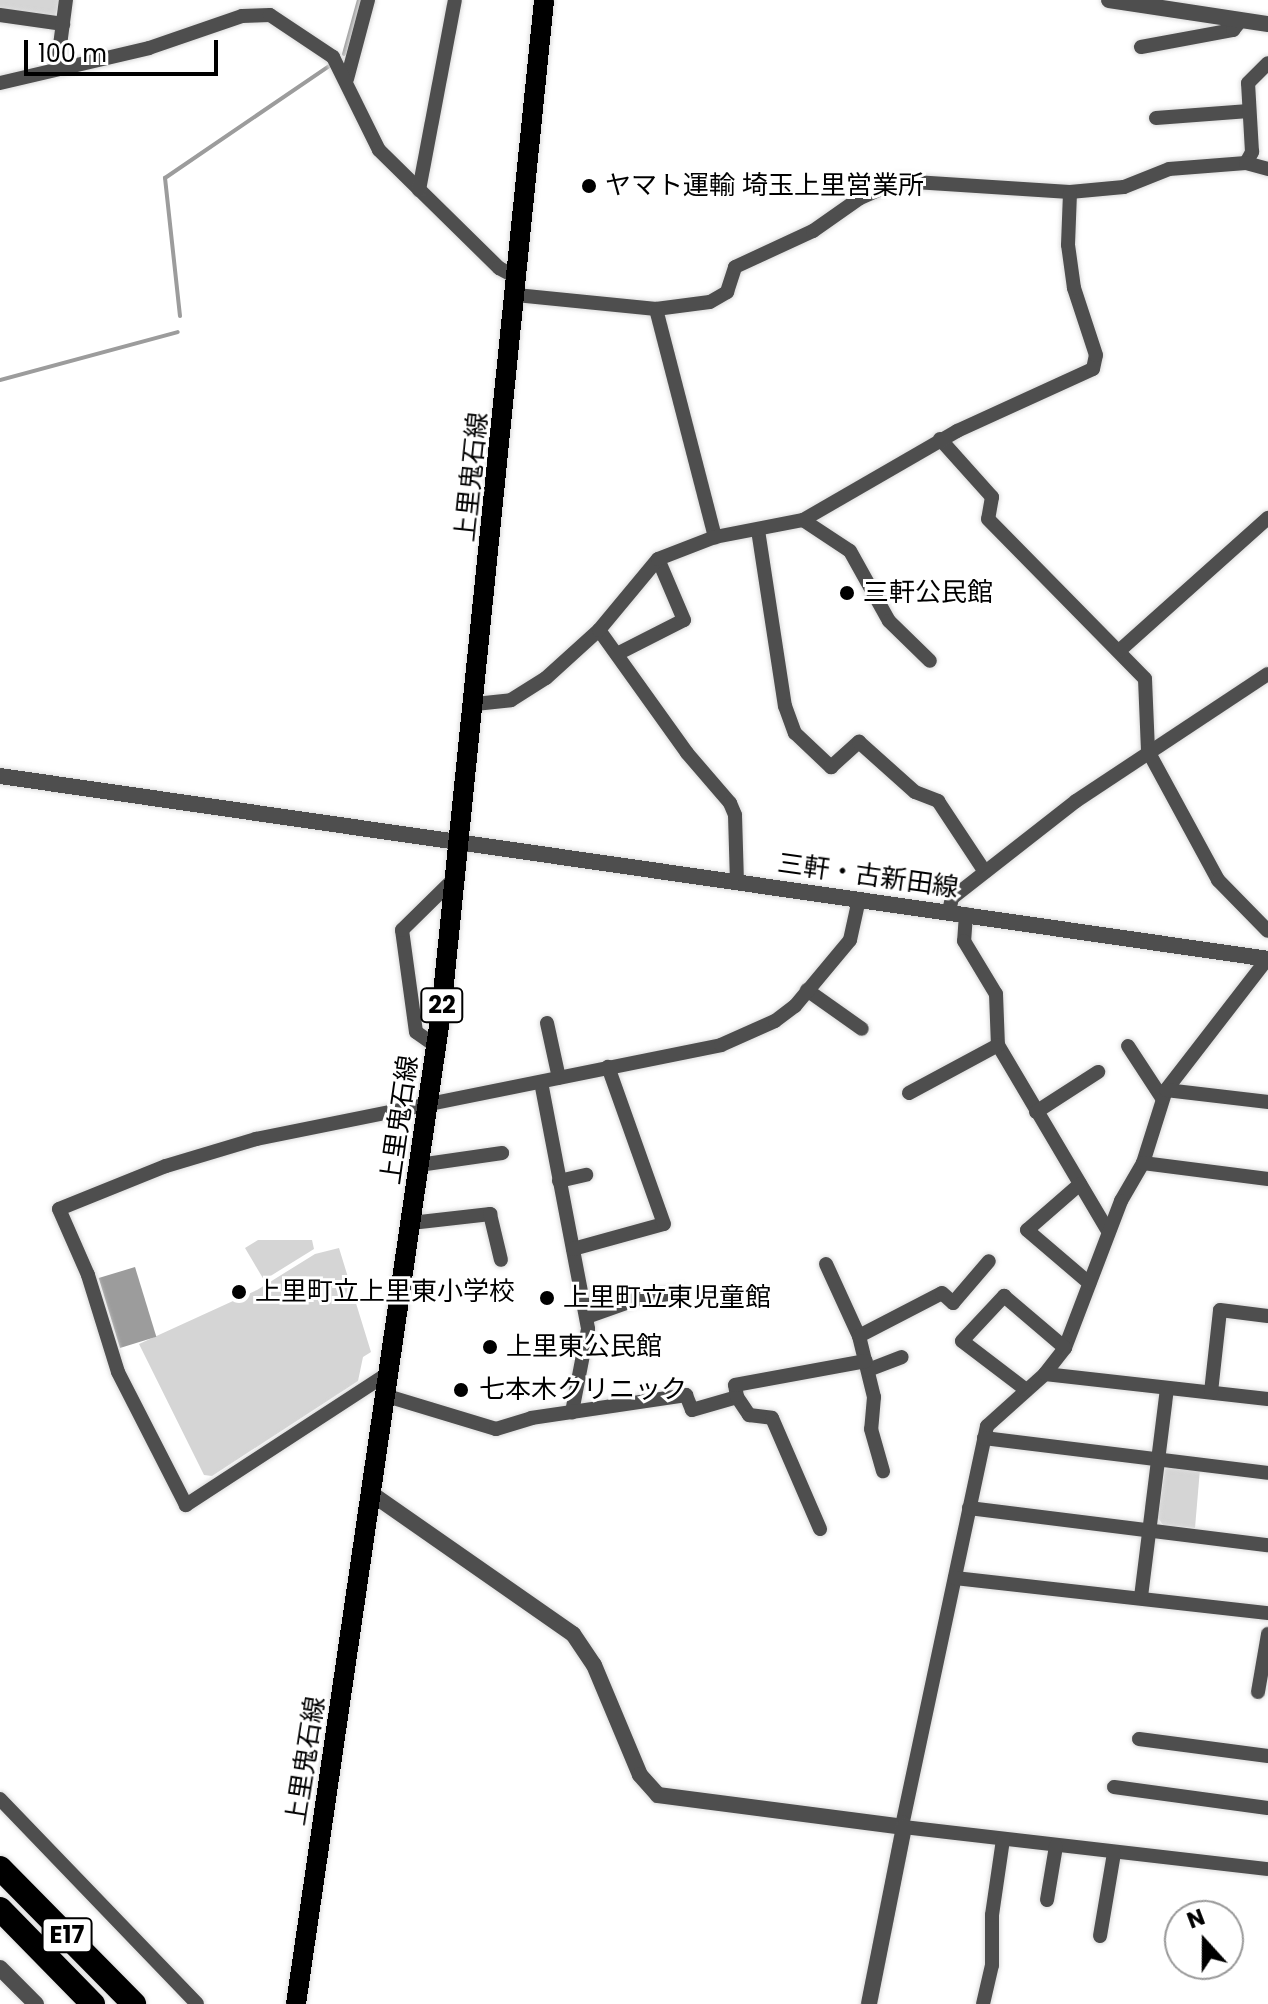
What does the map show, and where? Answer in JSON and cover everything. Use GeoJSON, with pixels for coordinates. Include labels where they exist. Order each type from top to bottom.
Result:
{"type":"FeatureCollection","features":[{"type":"Feature","properties":{"kind":"highway","name":"E17"},"geometry":{"type":"LineString","coordinates":[[0,1868],[134,2004]]}},
{"type":"Feature","properties":{"kind":"highway","name":"E17"},"geometry":{"type":"LineString","coordinates":[[0,1909],[93,2004]]}},
{"type":"Feature","properties":{"kind":"main road","name":"上里鬼石線"},"geometry":{"type":"LineString","coordinates":[[296,2004],[387,1396],[458,875],[544,0]]}},
{"type":"Feature","properties":{"kind":"street"},"geometry":{"type":"LineString","coordinates":[[57,68],[66,0]]}},
{"type":"Feature","properties":{"kind":"street"},"geometry":{"type":"LineString","coordinates":[[347,79],[368,0]]}},
{"type":"Feature","properties":{"kind":"street"},"geometry":{"type":"LineString","coordinates":[[419,190],[455,0]]}},
{"type":"Feature","properties":{"kind":"street"},"geometry":{"type":"LineString","coordinates":[[1109,0],[1268,24]]}},
{"type":"Feature","properties":{"kind":"street"},"geometry":{"type":"LineString","coordinates":[[0,83],[149,48],[256,14],[287,23],[319,43],[347,79],[368,134],[419,190],[517,287],[656,309],[721,298],[735,267],[813,231],[860,198],[899,181],[1070,192],[1124,187],[1169,169],[1246,163],[1268,169]]}},
{"type":"Feature","properties":{"kind":"street"},"geometry":{"type":"LineString","coordinates":[[0,15],[63,24]]}},
{"type":"Feature","properties":{"kind":"street"},"geometry":{"type":"LineString","coordinates":[[1141,47],[1233,30],[1241,20]]}},
{"type":"Feature","properties":{"kind":"street"},"geometry":{"type":"LineString","coordinates":[[1246,163],[1252,152],[1248,83],[1268,63]]}},
{"type":"Feature","properties":{"kind":"street"},"geometry":{"type":"LineString","coordinates":[[1156,118],[1249,111]]}},
{"type":"Feature","properties":{"kind":"street"},"geometry":{"type":"LineString","coordinates":[[475,704],[493,705],[528,691],[599,630],[658,559],[715,537],[803,520],[940,439],[1093,369],[1096,355],[1074,288],[1068,245],[1070,192]]}},
{"type":"Feature","properties":{"kind":"street"},"geometry":{"type":"LineString","coordinates":[[656,309],[715,537]]}},
{"type":"Feature","properties":{"kind":"street"},"geometry":{"type":"LineString","coordinates":[[940,439],[992,497],[988,519],[1145,679],[1148,751],[1218,880],[1268,931]]}},
{"type":"Feature","properties":{"kind":"street"},"geometry":{"type":"LineString","coordinates":[[1119,651],[1268,518]]}},
{"type":"Feature","properties":{"kind":"street"},"geometry":{"type":"LineString","coordinates":[[803,520],[850,551],[889,621],[930,661]]}},
{"type":"Feature","properties":{"kind":"street"},"geometry":{"type":"LineString","coordinates":[[758,530],[785,706],[795,733],[831,767],[859,742],[915,792],[938,801],[985,872]]}},
{"type":"Feature","properties":{"kind":"street"},"geometry":{"type":"LineString","coordinates":[[617,654],[684,620],[658,559]]}},
{"type":"Feature","properties":{"kind":"street"},"geometry":{"type":"LineString","coordinates":[[599,630],[687,753],[730,803],[735,815],[737,881]]}},
{"type":"Feature","properties":{"kind":"street"},"geometry":{"type":"LineString","coordinates":[[1108,1231],[998,1045],[996,994],[964,941],[952,898],[1148,751],[1268,674]]}},
{"type":"Feature","properties":{"kind":"street","name":"三軒・古新田線"},"geometry":{"type":"LineString","coordinates":[[0,776],[1268,959]]}},
{"type":"Feature","properties":{"kind":"street"},"geometry":{"type":"LineString","coordinates":[[436,1046],[416,1032],[402,930],[458,875]]}},
{"type":"Feature","properties":{"kind":"street"},"geometry":{"type":"LineString","coordinates":[[390,1372],[186,1505],[118,1372],[88,1275],[59,1209],[201,1154],[429,1102],[721,1045],[784,1016],[850,940],[859,899]]}},
{"type":"Feature","properties":{"kind":"street"},"geometry":{"type":"LineString","coordinates":[[869,2004],[990,1418],[1045,1374],[1065,1348],[1108,1231],[1143,1163],[1164,1094],[1268,959]]}},
{"type":"Feature","properties":{"kind":"street"},"geometry":{"type":"LineString","coordinates":[[807,990],[862,1029]]}},
{"type":"Feature","properties":{"kind":"street"},"geometry":{"type":"LineString","coordinates":[[547,1023],[559,1078]]}},
{"type":"Feature","properties":{"kind":"street"},"geometry":{"type":"LineString","coordinates":[[909,1093],[998,1045]]}},
{"type":"Feature","properties":{"kind":"street"},"geometry":{"type":"LineString","coordinates":[[1128,1046],[1164,1094],[1268,1102]]}},
{"type":"Feature","properties":{"kind":"street"},"geometry":{"type":"LineString","coordinates":[[573,1249],[664,1224],[608,1067]]}},
{"type":"Feature","properties":{"kind":"street"},"geometry":{"type":"LineString","coordinates":[[1036,1112],[1098,1072]]}},
{"type":"Feature","properties":{"kind":"street"},"geometry":{"type":"LineString","coordinates":[[541,1082],[587,1317],[588,1341],[572,1412]]}},
{"type":"Feature","properties":{"kind":"street"},"geometry":{"type":"LineString","coordinates":[[419,1165],[502,1153]]}},
{"type":"Feature","properties":{"kind":"street"},"geometry":{"type":"LineString","coordinates":[[1143,1163],[1268,1179]]}},
{"type":"Feature","properties":{"kind":"street"},"geometry":{"type":"LineString","coordinates":[[559,1181],[586,1175]]}},
{"type":"Feature","properties":{"kind":"street"},"geometry":{"type":"LineString","coordinates":[[1080,1184],[1027,1230],[1089,1283]]}},
{"type":"Feature","properties":{"kind":"street"},"geometry":{"type":"LineString","coordinates":[[411,1223],[490,1214],[501,1260]]}},
{"type":"Feature","properties":{"kind":"street"},"geometry":{"type":"LineString","coordinates":[[859,1336],[942,1293],[953,1303],[989,1261]]}},
{"type":"Feature","properties":{"kind":"street"},"geometry":{"type":"LineString","coordinates":[[826,1264],[859,1336],[874,1397],[871,1429],[883,1471]]}},
{"type":"Feature","properties":{"kind":"street"},"geometry":{"type":"LineString","coordinates":[[587,1317],[640,1298],[682,1292]]}},
{"type":"Feature","properties":{"kind":"street"},"geometry":{"type":"LineString","coordinates":[[1025,1389],[962,1341],[1004,1296],[1065,1348]]}},
{"type":"Feature","properties":{"kind":"street"},"geometry":{"type":"LineString","coordinates":[[1211,1392],[1220,1310],[1268,1316]]}},
{"type":"Feature","properties":{"kind":"street"},"geometry":{"type":"LineString","coordinates":[[820,1529],[772,1418],[749,1415],[737,1397],[735,1385],[867,1366],[902,1357]]}},
{"type":"Feature","properties":{"kind":"street"},"geometry":{"type":"LineString","coordinates":[[1045,1374],[1268,1399]]}},
{"type":"Feature","properties":{"kind":"street"},"geometry":{"type":"LineString","coordinates":[[1141,1597],[1167,1389]]}},
{"type":"Feature","properties":{"kind":"street"},"geometry":{"type":"LineString","coordinates":[[387,1396],[496,1429],[572,1412],[686,1395],[692,1410],[737,1397]]}},
{"type":"Feature","properties":{"kind":"street"},"geometry":{"type":"LineString","coordinates":[[984,1438],[1268,1473]]}},
{"type":"Feature","properties":{"kind":"street"},"geometry":{"type":"LineString","coordinates":[[372,1494],[573,1634],[594,1665],[630,1755],[658,1795],[1003,1840],[1268,1869]]}},
{"type":"Feature","properties":{"kind":"street"},"geometry":{"type":"LineString","coordinates":[[969,1508],[1268,1545]]}},
{"type":"Feature","properties":{"kind":"street"},"geometry":{"type":"LineString","coordinates":[[955,1578],[1268,1613]]}},
{"type":"Feature","properties":{"kind":"street"},"geometry":{"type":"LineString","coordinates":[[1258,1692],[1268,1634]]}},
{"type":"Feature","properties":{"kind":"street"},"geometry":{"type":"LineString","coordinates":[[1139,1739],[1268,1756]]}},
{"type":"Feature","properties":{"kind":"street"},"geometry":{"type":"LineString","coordinates":[[1114,1787],[1268,1808]]}},
{"type":"Feature","properties":{"kind":"street"},"geometry":{"type":"LineString","coordinates":[[1,1802],[197,2004]]}},
{"type":"Feature","properties":{"kind":"street"},"geometry":{"type":"LineString","coordinates":[[983,2004],[992,1965],[992,1915],[1003,1840]]}},
{"type":"Feature","properties":{"kind":"street"},"geometry":{"type":"LineString","coordinates":[[1047,1900],[1056,1846]]}},
{"type":"Feature","properties":{"kind":"street"},"geometry":{"type":"LineString","coordinates":[[1100,1936],[1114,1853]]}},
{"type":"Feature","properties":{"kind":"street"},"geometry":{"type":"LineString","coordinates":[[0,1968],[36,2004]]}},
{"type":"Feature","properties":{"kind":"shaded area"},"geometry":{"type":"Polygon","coordinates":[[[0,0],[61,0],[54,17],[0,9],[0,0]]]}},
{"type":"Feature","properties":{"kind":"shaded area"},"geometry":{"type":"Polygon","coordinates":[[[258,1240],[312,1240],[314,1249],[264,1280],[245,1248],[258,1240]]]}},
{"type":"Feature","properties":{"kind":"shaded area"},"geometry":{"type":"Polygon","coordinates":[[[339,1248],[371,1352],[363,1357],[358,1381],[212,1476],[204,1475],[139,1344],[257,1290],[315,1254],[339,1248]]]}},
{"type":"Feature","properties":{"kind":"shaded area"},"geometry":{"type":"Polygon","coordinates":[[[135,1267],[156,1337],[120,1348],[99,1278],[135,1267]]]}},
{"type":"Feature","properties":{"kind":"shaded area"},"geometry":{"type":"Polygon","coordinates":[[[1171,1465],[1200,1469],[1195,1528],[1163,1525],[1158,1518],[1165,1470],[1171,1465]]]}},
{"type":"Feature","properties":{"kind":"waterway"},"geometry":{"type":"LineString","coordinates":[[344,54],[359,0]]}},
{"type":"Feature","properties":{"kind":"waterway"},"geometry":{"type":"LineString","coordinates":[[180,316],[165,178],[329,66]]}},
{"type":"Feature","properties":{"kind":"waterway"},"geometry":{"type":"LineString","coordinates":[[0,380],[178,332]]}},
{"type":"Feature","properties":{"kind":"place","name":"ヤマト運輸 埼玉上里営業所"},"geometry":{"type":"Point","coordinates":[589,186]}},
{"type":"Feature","properties":{"kind":"place","name":"三軒公民館"},"geometry":{"type":"Point","coordinates":[847,593]}},
{"type":"Feature","properties":{"kind":"place","name":"上里町立上里東小学校"},"geometry":{"type":"Point","coordinates":[239,1292]}},
{"type":"Feature","properties":{"kind":"place","name":"上里町立東児童館"},"geometry":{"type":"Point","coordinates":[547,1298]}},
{"type":"Feature","properties":{"kind":"place","name":"上里東公民館"},"geometry":{"type":"Point","coordinates":[490,1347]}},
{"type":"Feature","properties":{"kind":"place","name":"七本木クリニック"},"geometry":{"type":"Point","coordinates":[461,1390]}}]}
